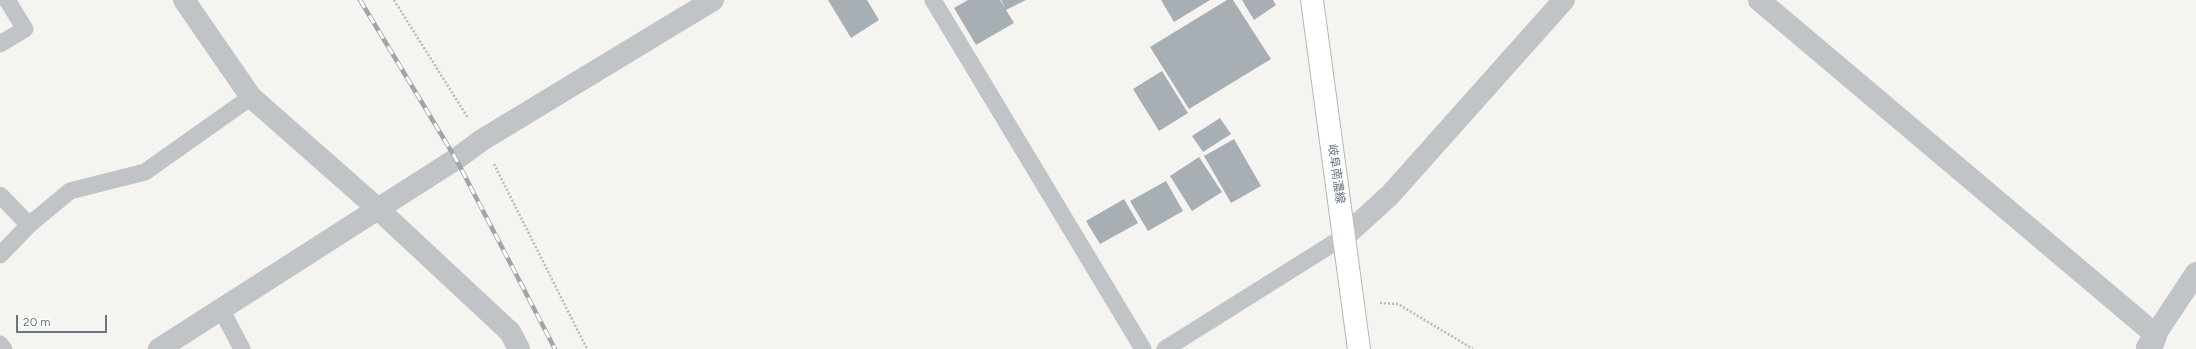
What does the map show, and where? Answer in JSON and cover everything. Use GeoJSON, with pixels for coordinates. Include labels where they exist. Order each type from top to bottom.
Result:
{"type":"FeatureCollection","features":[{"type":"Feature","properties":{"kind":"main road","name":"岐阜南濃線"},"geometry":{"type":"LineString","coordinates":[[1312,0],[1345,236],[1359,349]]}},
{"type":"Feature","properties":{"kind":"street"},"geometry":{"type":"LineString","coordinates":[[184,0],[251,97],[377,208],[510,332],[519,349]]}},
{"type":"Feature","properties":{"kind":"street"},"geometry":{"type":"LineString","coordinates":[[159,349],[377,208],[456,159],[482,140],[713,0]]}},
{"type":"Feature","properties":{"kind":"street"},"geometry":{"type":"LineString","coordinates":[[1345,236],[1390,195],[1564,0]]}},
{"type":"Feature","properties":{"kind":"street"},"geometry":{"type":"LineString","coordinates":[[1759,0],[2151,345],[2196,274]]}},
{"type":"Feature","properties":{"kind":"lane"},"geometry":{"type":"LineString","coordinates":[[0,44],[25,29],[7,0]]}},
{"type":"Feature","properties":{"kind":"lane"},"geometry":{"type":"LineString","coordinates":[[933,0],[1143,349]]}},
{"type":"Feature","properties":{"kind":"lane"},"geometry":{"type":"LineString","coordinates":[[0,255],[29,225],[70,191],[145,172],[251,97]]}},
{"type":"Feature","properties":{"kind":"lane"},"geometry":{"type":"LineString","coordinates":[[0,195],[29,225]]}},
{"type":"Feature","properties":{"kind":"lane"},"geometry":{"type":"LineString","coordinates":[[1165,349],[1345,236]]}},
{"type":"Feature","properties":{"kind":"lane"},"geometry":{"type":"LineString","coordinates":[[221,309],[242,349]]}},
{"type":"Feature","properties":{"kind":"lane"},"geometry":{"type":"LineString","coordinates":[[0,344],[4,349]]}},
{"type":"Feature","properties":{"kind":"path"},"geometry":{"type":"LineString","coordinates":[[394,0],[482,140],[587,349]]}},
{"type":"Feature","properties":{"kind":"path"},"geometry":{"type":"LineString","coordinates":[[1353,302],[1398,304],[1473,349]]}},
{"type":"Feature","properties":{"kind":"building"},"geometry":{"type":"Polygon","coordinates":[[[828,0],[867,0],[879,20],[851,38],[828,0]]]}},
{"type":"Feature","properties":{"kind":"building"},"geometry":{"type":"Polygon","coordinates":[[[968,0],[1000,0],[1005,8],[1001,0],[1026,0],[1006,10],[1014,23],[976,45],[954,8],[968,0]]]}},
{"type":"Feature","properties":{"kind":"building"},"geometry":{"type":"Polygon","coordinates":[[[1161,0],[1210,0],[1174,22],[1161,0]]]}},
{"type":"Feature","properties":{"kind":"building"},"geometry":{"type":"Polygon","coordinates":[[[1227,0],[1233,0],[1271,59],[1189,109],[1150,47],[1227,0]]]}},
{"type":"Feature","properties":{"kind":"building"},"geometry":{"type":"Polygon","coordinates":[[[1242,0],[1273,0],[1276,5],[1254,20],[1242,0]]]}},
{"type":"Feature","properties":{"kind":"building"},"geometry":{"type":"Polygon","coordinates":[[[1162,71],[1188,113],[1159,131],[1133,89],[1162,71]]]}},
{"type":"Feature","properties":{"kind":"building"},"geometry":{"type":"Polygon","coordinates":[[[1220,118],[1231,134],[1203,152],[1192,136],[1220,118]]]}},
{"type":"Feature","properties":{"kind":"building"},"geometry":{"type":"Polygon","coordinates":[[[1234,139],[1261,186],[1231,203],[1204,156],[1234,139]]]}},
{"type":"Feature","properties":{"kind":"building"},"geometry":{"type":"Polygon","coordinates":[[[1199,157],[1222,192],[1192,211],[1170,176],[1199,157]]]}},
{"type":"Feature","properties":{"kind":"building"},"geometry":{"type":"Polygon","coordinates":[[[1166,181],[1183,211],[1148,231],[1130,201],[1166,181]]]}},
{"type":"Feature","properties":{"kind":"building"},"geometry":{"type":"Polygon","coordinates":[[[1124,199],[1138,223],[1100,244],[1086,221],[1124,199]]]}},
{"type":"Feature","properties":{"kind":"railway"},"geometry":{"type":"LineString","coordinates":[[360,0],[456,159],[555,349]]}}]}
